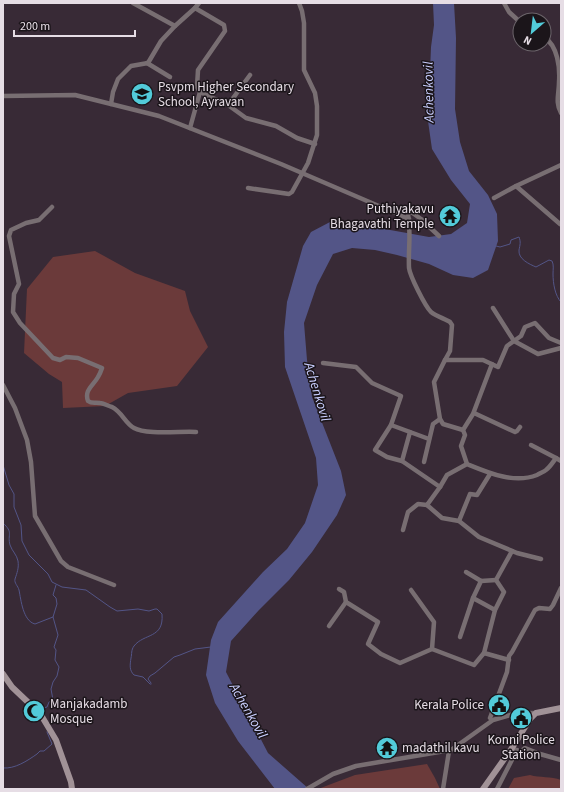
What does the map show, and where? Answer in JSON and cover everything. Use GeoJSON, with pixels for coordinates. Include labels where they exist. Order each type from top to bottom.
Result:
{"type":"FeatureCollection","features":[{"type":"Feature","properties":{"kind":"main road"},"geometry":{"type":"LineString","coordinates":[[3,674],[12,687],[38,710],[56,740],[72,789]]}},
{"type":"Feature","properties":{"kind":"main road"},"geometry":{"type":"LineString","coordinates":[[483,789],[514,749],[526,725],[536,713],[561,708]]}},
{"type":"Feature","properties":{"kind":"street"},"geometry":{"type":"LineString","coordinates":[[133,3],[175,26]]}},
{"type":"Feature","properties":{"kind":"street"},"geometry":{"type":"LineString","coordinates":[[147,63],[161,41],[199,3]]}},
{"type":"Feature","properties":{"kind":"street"},"geometry":{"type":"LineString","coordinates":[[248,188],[289,194],[292,192],[302,173],[318,135],[315,93],[304,70],[304,23],[299,3]]}},
{"type":"Feature","properties":{"kind":"street"},"geometry":{"type":"LineString","coordinates":[[504,3],[512,15]]}},
{"type":"Feature","properties":{"kind":"street"},"geometry":{"type":"LineString","coordinates":[[195,8],[224,26],[225,31],[198,70],[197,87],[200,92],[228,105],[246,118],[276,126],[297,138],[315,144]]}},
{"type":"Feature","properties":{"kind":"street"},"geometry":{"type":"LineString","coordinates":[[552,46],[557,58],[559,83],[557,100],[561,113]]}},
{"type":"Feature","properties":{"kind":"street"},"geometry":{"type":"LineString","coordinates":[[111,104],[113,92],[118,79],[131,66],[147,63],[170,77]]}},
{"type":"Feature","properties":{"kind":"street"},"geometry":{"type":"LineString","coordinates":[[228,105],[250,75]]}},
{"type":"Feature","properties":{"kind":"street"},"geometry":{"type":"LineString","coordinates":[[190,128],[200,92]]}},
{"type":"Feature","properties":{"kind":"street"},"geometry":{"type":"LineString","coordinates":[[3,96],[75,95],[159,116],[302,173],[410,219]]}},
{"type":"Feature","properties":{"kind":"street"},"geometry":{"type":"LineString","coordinates":[[494,198],[561,165]]}},
{"type":"Feature","properties":{"kind":"street"},"geometry":{"type":"LineString","coordinates":[[516,186],[560,224]]}},
{"type":"Feature","properties":{"kind":"street"},"geometry":{"type":"LineString","coordinates":[[52,207],[39,220],[26,223],[11,230],[9,236],[19,284],[14,294],[14,312],[20,323],[53,358],[60,360],[66,357],[78,358],[102,368],[98,377],[88,390],[86,396],[88,401],[92,403],[100,403],[113,408],[121,413],[133,428],[142,432],[196,432]]}},
{"type":"Feature","properties":{"kind":"street"},"geometry":{"type":"LineString","coordinates":[[439,236],[421,219],[407,209],[410,219],[409,269],[412,280],[431,312],[450,322],[452,325],[450,351],[434,382],[440,419],[443,424],[463,430]]}},
{"type":"Feature","properties":{"kind":"street"},"geometry":{"type":"LineString","coordinates":[[493,308],[514,341],[538,354],[561,348]]}},
{"type":"Feature","properties":{"kind":"street"},"geometry":{"type":"LineString","coordinates":[[445,360],[483,360],[498,367],[507,346],[522,336],[525,327],[535,323],[549,338],[561,343]]}},
{"type":"Feature","properties":{"kind":"street"},"geometry":{"type":"LineString","coordinates":[[323,363],[356,367],[372,383],[402,396],[391,425],[375,450],[387,457],[402,461],[440,487]]}},
{"type":"Feature","properties":{"kind":"street"},"geometry":{"type":"LineString","coordinates":[[463,430],[474,413],[492,364]]}},
{"type":"Feature","properties":{"kind":"street"},"geometry":{"type":"LineString","coordinates":[[3,386],[15,408],[27,440],[31,462],[35,516],[61,561],[68,567],[114,585]]}},
{"type":"Feature","properties":{"kind":"street"},"geometry":{"type":"LineString","coordinates":[[474,413],[515,432],[520,427]]}},
{"type":"Feature","properties":{"kind":"street"},"geometry":{"type":"LineString","coordinates":[[424,462],[433,424],[440,419]]}},
{"type":"Feature","properties":{"kind":"street"},"geometry":{"type":"LineString","coordinates":[[391,425],[429,439]]}},
{"type":"Feature","properties":{"kind":"street"},"geometry":{"type":"LineString","coordinates":[[463,430],[465,435],[461,446],[467,464],[490,474],[512,478],[530,477],[545,471],[559,460],[531,445]]}},
{"type":"Feature","properties":{"kind":"street"},"geometry":{"type":"LineString","coordinates":[[402,461],[410,432]]}},
{"type":"Feature","properties":{"kind":"street"},"geometry":{"type":"LineString","coordinates":[[427,505],[447,475],[467,464]]}},
{"type":"Feature","properties":{"kind":"street"},"geometry":{"type":"LineString","coordinates":[[459,521],[470,494],[477,495],[490,474]]}},
{"type":"Feature","properties":{"kind":"street"},"geometry":{"type":"LineString","coordinates":[[403,530],[408,512],[418,504],[427,505],[442,518],[459,521],[479,537],[512,551],[541,559]]}},
{"type":"Feature","properties":{"kind":"street"},"geometry":{"type":"LineString","coordinates":[[496,580],[512,551]]}},
{"type":"Feature","properties":{"kind":"street"},"geometry":{"type":"LineString","coordinates":[[466,572],[481,581],[496,580]]}},
{"type":"Feature","properties":{"kind":"street"},"geometry":{"type":"LineString","coordinates":[[346,602],[378,622],[368,644],[381,654],[400,663],[432,650],[474,665],[484,653],[495,610],[504,592],[496,580]]}},
{"type":"Feature","properties":{"kind":"street"},"geometry":{"type":"LineString","coordinates":[[460,637],[473,598],[481,581]]}},
{"type":"Feature","properties":{"kind":"street"},"geometry":{"type":"LineString","coordinates":[[329,626],[346,602],[344,592],[339,588]]}},
{"type":"Feature","properties":{"kind":"street"},"geometry":{"type":"LineString","coordinates":[[490,718],[507,672],[509,656],[535,610],[539,608],[550,609],[561,588]]}},
{"type":"Feature","properties":{"kind":"street"},"geometry":{"type":"LineString","coordinates":[[411,590],[434,622],[432,650]]}},
{"type":"Feature","properties":{"kind":"street"},"geometry":{"type":"LineString","coordinates":[[473,598],[495,610]]}},
{"type":"Feature","properties":{"kind":"street"},"geometry":{"type":"LineString","coordinates":[[484,653],[508,660]]}},
{"type":"Feature","properties":{"kind":"street"},"geometry":{"type":"LineString","coordinates":[[307,789],[333,774],[356,766],[449,751],[493,720],[517,713],[536,713]]}},
{"type":"Feature","properties":{"kind":"street"},"geometry":{"type":"LineString","coordinates":[[497,789],[514,749],[520,752],[525,748],[529,748],[540,754],[561,760]]}},
{"type":"Feature","properties":{"kind":"street"},"geometry":{"type":"LineString","coordinates":[[444,789],[449,751]]}},
{"type":"Feature","properties":{"kind":"shaded area"},"geometry":{"type":"Polygon","coordinates":[[[95,251],[135,273],[185,291],[190,311],[208,347],[177,386],[128,393],[105,406],[63,408],[62,382],[49,374],[24,353],[27,289],[53,257],[95,251]]]}},
{"type":"Feature","properties":{"kind":"shaded area"},"geometry":{"type":"Polygon","coordinates":[[[427,764],[440,789],[318,789],[355,775],[427,764]]]}},
{"type":"Feature","properties":{"kind":"shaded area"},"geometry":{"type":"Polygon","coordinates":[[[530,775],[561,780],[561,789],[508,789],[514,778],[530,775]]]}},
{"type":"Feature","properties":{"kind":"water"},"geometry":{"type":"Polygon","coordinates":[[[433,3],[454,3],[456,38],[455,109],[460,142],[469,171],[488,195],[497,214],[498,241],[488,270],[473,278],[453,275],[429,264],[397,255],[375,250],[352,248],[333,254],[317,285],[304,323],[312,397],[341,471],[346,495],[337,515],[312,552],[289,580],[231,641],[226,672],[268,753],[309,789],[275,789],[238,741],[215,703],[206,675],[211,640],[218,622],[263,572],[287,549],[305,523],[318,485],[316,458],[285,367],[284,332],[287,302],[303,246],[311,232],[330,222],[357,224],[429,237],[451,234],[467,223],[470,204],[451,180],[432,149],[428,121],[431,47],[434,25],[433,3]]]}},
{"type":"Feature","properties":{"kind":"waterway"},"geometry":{"type":"LineString","coordinates":[[496,246],[500,247],[510,244],[511,240],[519,237],[519,253],[524,261],[536,267],[549,260],[552,261],[555,289],[561,302]]}},
{"type":"Feature","properties":{"kind":"waterway"},"geometry":{"type":"LineString","coordinates":[[3,465],[9,485],[14,494],[14,507],[21,525],[22,541],[29,555],[48,574],[52,582],[62,587],[86,590],[117,611],[138,609],[149,611],[157,609],[162,614],[162,622],[157,632],[138,642],[132,649],[130,663],[132,673],[143,677],[151,684]]}},
{"type":"Feature","properties":{"kind":"waterway"},"geometry":{"type":"LineString","coordinates":[[3,523],[9,531],[10,545],[18,561],[15,580],[25,615],[35,624],[53,617]]}},
{"type":"Feature","properties":{"kind":"waterway"},"geometry":{"type":"LineString","coordinates":[[40,709],[47,707],[49,702],[53,700],[51,689],[59,667],[55,660],[56,650],[54,647],[58,635],[53,617],[57,604],[56,598],[53,595],[56,585]]}},
{"type":"Feature","properties":{"kind":"waterway"},"geometry":{"type":"LineString","coordinates":[[151,683],[148,679],[150,676],[174,657],[195,649],[211,647]]}},
{"type":"Feature","properties":{"kind":"waterway"},"geometry":{"type":"LineString","coordinates":[[3,768],[21,764],[40,751],[44,751],[52,744],[47,732]]}},
{"type":"Feature","properties":{"kind":"place","name":"Psvpm Higher Secondary School, Ayravan"},"geometry":{"type":"Point","coordinates":[142,94]}},
{"type":"Feature","properties":{"kind":"place","name":"Puthiyakavu Bhagavathi Temple"},"geometry":{"type":"Point","coordinates":[450,216]}},
{"type":"Feature","properties":{"kind":"place","name":"Kerala Police"},"geometry":{"type":"Point","coordinates":[499,705]}},
{"type":"Feature","properties":{"kind":"place","name":"Manjakadamb Mosque"},"geometry":{"type":"Point","coordinates":[34,711]}},
{"type":"Feature","properties":{"kind":"place","name":"Konni Police Station"},"geometry":{"type":"Point","coordinates":[521,718]}},
{"type":"Feature","properties":{"kind":"place","name":"madathil kavu"},"geometry":{"type":"Point","coordinates":[387,748]}},
{"type":"Feature","properties":{"kind":"water label","name":"Achenkovil"},"geometry":{"type":"Point","coordinates":[429,92]}},
{"type":"Feature","properties":{"kind":"water label","name":"Achenkovil"},"geometry":{"type":"Point","coordinates":[317,392]}},
{"type":"Feature","properties":{"kind":"water label","name":"Achenkovil"},"geometry":{"type":"Point","coordinates":[248,711]}}]}
